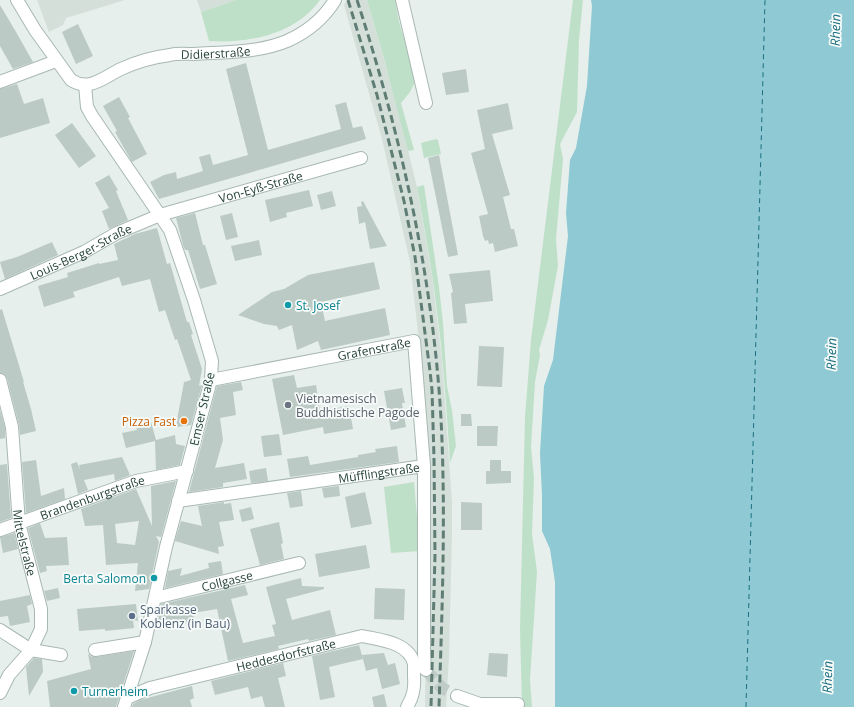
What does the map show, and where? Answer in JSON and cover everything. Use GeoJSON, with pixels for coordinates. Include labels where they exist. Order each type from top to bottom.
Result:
{"type":"FeatureCollection","features":[{"type":"Feature","properties":{"kind":"street"},"geometry":{"type":"LineString","coordinates":[[17,0],[56,61],[71,80],[77,84],[85,85]]}},
{"type":"Feature","properties":{"kind":"street","name":"Didierstraße"},"geometry":{"type":"LineString","coordinates":[[85,85],[93,84],[122,69],[145,60],[171,54],[232,52],[270,47],[308,30],[322,17],[335,0]]}},
{"type":"Feature","properties":{"kind":"street"},"geometry":{"type":"LineString","coordinates":[[402,0],[404,14],[426,103]]}},
{"type":"Feature","properties":{"kind":"street"},"geometry":{"type":"LineString","coordinates":[[0,82],[56,61]]}},
{"type":"Feature","properties":{"kind":"street","name":"Emser Straße"},"geometry":{"type":"LineString","coordinates":[[85,85],[87,107],[92,116],[170,230],[196,305],[212,360],[211,380],[178,501],[145,642],[125,703]]}},
{"type":"Feature","properties":{"kind":"street","name":"Von-Eyß-Straße"},"geometry":{"type":"LineString","coordinates":[[160,215],[360,158]]}},
{"type":"Feature","properties":{"kind":"street","name":"Louis-Berger-Straße"},"geometry":{"type":"LineString","coordinates":[[0,289],[84,252],[117,233],[160,215]]}},
{"type":"Feature","properties":{"kind":"street","name":"Grafenstraße"},"geometry":{"type":"LineString","coordinates":[[211,380],[414,341],[424,466]]}},
{"type":"Feature","properties":{"kind":"street","name":"Mittelstraße"},"geometry":{"type":"LineString","coordinates":[[0,380],[12,427],[19,523],[41,608],[41,628],[31,650],[9,675],[0,693]]}},
{"type":"Feature","properties":{"kind":"street","name":"Müfflingstraße"},"geometry":{"type":"LineString","coordinates":[[178,501],[424,466],[424,669],[426,670]]}},
{"type":"Feature","properties":{"kind":"street","name":"Brandenburgstraße"},"geometry":{"type":"LineString","coordinates":[[0,530],[136,481],[187,471]]}},
{"type":"Feature","properties":{"kind":"street","name":"Collgasse"},"geometry":{"type":"LineString","coordinates":[[155,598],[299,562]]}},
{"type":"Feature","properties":{"kind":"street"},"geometry":{"type":"LineString","coordinates":[[0,630],[31,650],[61,656]]}},
{"type":"Feature","properties":{"kind":"street","name":"Heddesdorfstraße"},"geometry":{"type":"LineString","coordinates":[[125,703],[150,688],[362,636],[396,644],[403,648],[410,656],[414,664],[414,688],[412,698],[407,707]]}},
{"type":"Feature","properties":{"kind":"street"},"geometry":{"type":"LineString","coordinates":[[95,650],[145,642]]}},
{"type":"Feature","properties":{"kind":"street"},"geometry":{"type":"LineString","coordinates":[[457,696],[480,704],[518,704]]}},
{"type":"Feature","properties":{"kind":"shaded area"},"geometry":{"type":"Polygon","coordinates":[[[37,0],[125,0],[66,18],[63,25],[49,32],[37,0]]]}},
{"type":"Feature","properties":{"kind":"shaded area"},"geometry":{"type":"Polygon","coordinates":[[[197,0],[236,0],[201,12],[197,0]]]}},
{"type":"Feature","properties":{"kind":"shaded area"},"geometry":{"type":"Polygon","coordinates":[[[347,0],[367,0],[395,98],[417,187],[432,276],[442,360],[452,503],[449,657],[446,707],[425,707],[427,595],[423,377],[410,262],[382,139],[344,5],[347,0]]]}},
{"type":"Feature","properties":{"kind":"green space"},"geometry":{"type":"Polygon","coordinates":[[[236,0],[320,0],[310,12],[285,29],[239,41],[209,41],[201,12],[236,0]]]}},
{"type":"Feature","properties":{"kind":"green space"},"geometry":{"type":"Polygon","coordinates":[[[367,0],[395,0],[399,22],[416,80],[410,92],[401,103],[414,150],[408,151],[367,0]]]}},
{"type":"Feature","properties":{"kind":"green space"},"geometry":{"type":"Polygon","coordinates":[[[573,0],[583,0],[579,40],[577,112],[560,144],[563,159],[556,239],[558,266],[548,320],[539,350],[540,355],[535,382],[531,447],[534,478],[532,534],[537,572],[530,680],[532,707],[522,707],[520,629],[525,417],[531,340],[573,0]]]}},
{"type":"Feature","properties":{"kind":"green space"},"geometry":{"type":"Polygon","coordinates":[[[436,139],[438,140],[441,154],[424,158],[421,143],[436,139]]]}},
{"type":"Feature","properties":{"kind":"green space"},"geometry":{"type":"Polygon","coordinates":[[[424,185],[439,287],[447,386],[452,410],[456,446],[450,463],[444,373],[436,303],[417,187],[424,185]]]}},
{"type":"Feature","properties":{"kind":"green space"},"geometry":{"type":"Polygon","coordinates":[[[414,482],[420,551],[391,553],[384,487],[414,482]]]}},
{"type":"Feature","properties":{"kind":"water","name":"Rhein"},"geometry":{"type":"Polygon","coordinates":[[[591,0],[854,0],[854,707],[555,707],[555,582],[550,549],[542,531],[540,453],[544,386],[553,360],[568,236],[566,213],[570,160],[576,148],[587,86],[592,6],[591,0]]]}},
{"type":"Feature","properties":{"kind":"building"},"geometry":{"type":"Polygon","coordinates":[[[0,5],[33,62],[13,69],[0,46],[0,5]]]}},
{"type":"Feature","properties":{"kind":"building"},"geometry":{"type":"Polygon","coordinates":[[[78,24],[93,56],[76,64],[62,32],[78,24]]]}},
{"type":"Feature","properties":{"kind":"building"},"geometry":{"type":"Polygon","coordinates":[[[246,63],[268,150],[341,129],[335,105],[346,102],[353,128],[362,126],[366,139],[159,199],[150,182],[164,175],[176,172],[177,179],[203,171],[199,157],[210,154],[213,165],[248,155],[226,69],[246,63]]]}},
{"type":"Feature","properties":{"kind":"building"},"geometry":{"type":"Polygon","coordinates":[[[466,69],[469,92],[446,95],[442,73],[466,69]]]}},
{"type":"Feature","properties":{"kind":"building"},"geometry":{"type":"Polygon","coordinates":[[[17,84],[24,104],[43,98],[50,123],[0,138],[0,89],[17,84]]]}},
{"type":"Feature","properties":{"kind":"building"},"geometry":{"type":"Polygon","coordinates":[[[119,97],[147,154],[132,162],[115,132],[117,131],[103,106],[119,97]]]}},
{"type":"Feature","properties":{"kind":"building"},"geometry":{"type":"Polygon","coordinates":[[[508,103],[513,129],[492,134],[510,195],[503,197],[511,229],[514,229],[518,246],[495,252],[493,243],[489,244],[488,240],[485,241],[483,236],[479,216],[488,214],[471,153],[485,149],[477,110],[508,103]]]}},
{"type":"Feature","properties":{"kind":"building"},"geometry":{"type":"Polygon","coordinates":[[[72,123],[96,156],[79,168],[55,135],[72,123]]]}},
{"type":"Feature","properties":{"kind":"building"},"geometry":{"type":"Polygon","coordinates":[[[439,155],[458,255],[448,257],[428,158],[439,155]]]}},
{"type":"Feature","properties":{"kind":"building"},"geometry":{"type":"Polygon","coordinates":[[[109,175],[118,190],[116,191],[128,220],[109,229],[102,211],[109,208],[95,183],[109,175]]]}},
{"type":"Feature","properties":{"kind":"building"},"geometry":{"type":"Polygon","coordinates":[[[309,190],[313,206],[286,213],[287,217],[270,222],[265,200],[309,190]]]}},
{"type":"Feature","properties":{"kind":"building"},"geometry":{"type":"Polygon","coordinates":[[[332,191],[336,206],[321,210],[317,195],[332,191]]]}},
{"type":"Feature","properties":{"kind":"building"},"geometry":{"type":"Polygon","coordinates":[[[363,201],[387,246],[370,249],[365,222],[359,224],[357,207],[362,206],[361,202],[363,201]]]}},
{"type":"Feature","properties":{"kind":"building"},"geometry":{"type":"Polygon","coordinates":[[[195,213],[203,245],[205,245],[217,284],[200,289],[188,250],[185,250],[183,245],[176,218],[195,213]]]}},
{"type":"Feature","properties":{"kind":"building"},"geometry":{"type":"Polygon","coordinates":[[[232,213],[238,237],[226,240],[220,216],[232,213]]]}},
{"type":"Feature","properties":{"kind":"building"},"geometry":{"type":"Polygon","coordinates":[[[157,228],[167,264],[170,263],[187,322],[189,322],[193,334],[191,335],[202,369],[199,386],[202,385],[191,425],[177,427],[184,382],[191,380],[165,310],[159,312],[150,279],[122,286],[119,277],[73,292],[75,297],[44,307],[38,286],[68,277],[67,273],[99,263],[118,260],[114,244],[135,234],[157,228]]]}},
{"type":"Feature","properties":{"kind":"building"},"geometry":{"type":"Polygon","coordinates":[[[259,240],[262,255],[235,261],[231,246],[259,240]]]}},
{"type":"Feature","properties":{"kind":"building"},"geometry":{"type":"Polygon","coordinates":[[[52,242],[58,255],[5,279],[0,262],[17,257],[52,242]]]}},
{"type":"Feature","properties":{"kind":"building","name":"St. Josef"},"geometry":{"type":"Polygon","coordinates":[[[374,262],[380,289],[321,302],[325,321],[385,308],[390,335],[321,350],[318,341],[297,350],[292,325],[279,330],[277,326],[264,324],[238,315],[272,292],[284,289],[308,275],[374,262]]]}},
{"type":"Feature","properties":{"kind":"building"},"geometry":{"type":"Polygon","coordinates":[[[490,270],[493,301],[465,304],[467,323],[454,324],[451,293],[453,292],[449,274],[490,270]]]}},
{"type":"Feature","properties":{"kind":"building"},"geometry":{"type":"Polygon","coordinates":[[[2,309],[24,382],[36,431],[20,435],[19,425],[7,378],[5,375],[0,373],[0,310],[2,309]]]}},
{"type":"Feature","properties":{"kind":"building"},"geometry":{"type":"Polygon","coordinates":[[[479,346],[504,347],[502,387],[477,386],[479,346]]]}},
{"type":"Feature","properties":{"kind":"building"},"geometry":{"type":"Polygon","coordinates":[[[294,375],[297,388],[316,385],[320,411],[349,406],[353,429],[324,434],[323,427],[283,435],[272,379],[294,375]]]}},
{"type":"Feature","properties":{"kind":"building"},"geometry":{"type":"Polygon","coordinates":[[[241,382],[243,390],[233,392],[236,415],[220,418],[223,440],[215,468],[244,463],[247,479],[223,483],[223,487],[189,492],[217,386],[241,382]]]}},
{"type":"Feature","properties":{"kind":"building"},"geometry":{"type":"Polygon","coordinates":[[[402,388],[405,403],[402,403],[406,427],[391,430],[384,391],[402,388]]]}},
{"type":"Feature","properties":{"kind":"building"},"geometry":{"type":"Polygon","coordinates":[[[0,410],[5,428],[5,438],[0,439],[0,410]]]}},
{"type":"Feature","properties":{"kind":"building"},"geometry":{"type":"Polygon","coordinates":[[[461,414],[471,414],[472,426],[461,426],[461,414]]]}},
{"type":"Feature","properties":{"kind":"building"},"geometry":{"type":"Polygon","coordinates":[[[151,422],[156,440],[175,435],[176,444],[185,446],[180,465],[156,470],[155,441],[126,448],[122,433],[137,430],[136,426],[151,422]]]}},
{"type":"Feature","properties":{"kind":"building"},"geometry":{"type":"Polygon","coordinates":[[[477,426],[498,426],[497,446],[477,446],[477,426]]]}},
{"type":"Feature","properties":{"kind":"building"},"geometry":{"type":"Polygon","coordinates":[[[279,434],[282,455],[264,457],[261,436],[279,434]]]}},
{"type":"Feature","properties":{"kind":"building"},"geometry":{"type":"Polygon","coordinates":[[[397,446],[399,462],[290,477],[287,459],[308,456],[310,465],[358,457],[358,455],[376,452],[375,449],[397,446]]]}},
{"type":"Feature","properties":{"kind":"building"},"geometry":{"type":"Polygon","coordinates":[[[122,457],[130,475],[115,481],[114,474],[84,480],[88,490],[78,494],[71,464],[77,462],[80,470],[79,465],[122,457]]]}},
{"type":"Feature","properties":{"kind":"building"},"geometry":{"type":"Polygon","coordinates":[[[36,460],[41,496],[64,488],[65,499],[26,513],[22,462],[36,460]]]}},
{"type":"Feature","properties":{"kind":"building"},"geometry":{"type":"Polygon","coordinates":[[[490,460],[501,460],[501,471],[511,471],[511,483],[486,484],[486,471],[490,471],[490,460]]]}},
{"type":"Feature","properties":{"kind":"building"},"geometry":{"type":"Polygon","coordinates":[[[7,464],[11,518],[0,522],[0,465],[7,464]]]}},
{"type":"Feature","properties":{"kind":"building"},"geometry":{"type":"Polygon","coordinates":[[[266,468],[268,481],[251,483],[249,471],[266,468]]]}},
{"type":"Feature","properties":{"kind":"building"},"geometry":{"type":"Polygon","coordinates":[[[176,481],[161,537],[156,536],[159,542],[149,589],[135,591],[138,563],[106,565],[103,525],[85,526],[81,509],[136,489],[152,526],[151,486],[176,481]],[[139,521],[115,524],[117,543],[135,545],[139,521]]]}},
{"type":"Feature","properties":{"kind":"building"},"geometry":{"type":"Polygon","coordinates":[[[339,486],[340,496],[324,498],[322,488],[339,486]]]}},
{"type":"Feature","properties":{"kind":"building"},"geometry":{"type":"Polygon","coordinates":[[[301,491],[303,506],[290,508],[287,493],[301,491]]]}},
{"type":"Feature","properties":{"kind":"building"},"geometry":{"type":"Polygon","coordinates":[[[365,492],[372,524],[351,528],[345,497],[365,492]]]}},
{"type":"Feature","properties":{"kind":"building"},"geometry":{"type":"Polygon","coordinates":[[[224,502],[224,504],[231,503],[234,520],[219,522],[224,546],[218,547],[219,554],[175,541],[181,521],[202,526],[198,506],[224,502]]]}},
{"type":"Feature","properties":{"kind":"building"},"geometry":{"type":"Polygon","coordinates":[[[461,502],[482,503],[482,530],[461,530],[461,502]]]}},
{"type":"Feature","properties":{"kind":"building"},"geometry":{"type":"Polygon","coordinates":[[[251,507],[254,519],[242,522],[239,510],[251,507]]]}},
{"type":"Feature","properties":{"kind":"building"},"geometry":{"type":"Polygon","coordinates":[[[279,522],[284,559],[260,565],[250,529],[279,522]]]}},
{"type":"Feature","properties":{"kind":"building"},"geometry":{"type":"Polygon","coordinates":[[[40,523],[45,538],[67,537],[69,565],[46,566],[47,571],[40,573],[28,528],[40,523]]]}},
{"type":"Feature","properties":{"kind":"building"},"geometry":{"type":"Polygon","coordinates":[[[14,533],[18,549],[3,553],[0,537],[14,533]]]}},
{"type":"Feature","properties":{"kind":"building"},"geometry":{"type":"Polygon","coordinates":[[[366,545],[370,568],[319,577],[315,554],[366,545]]]}},
{"type":"Feature","properties":{"kind":"building"},"geometry":{"type":"Polygon","coordinates":[[[221,561],[223,574],[165,588],[168,571],[182,568],[180,576],[209,568],[208,563],[221,561]]]}},
{"type":"Feature","properties":{"kind":"building"},"geometry":{"type":"Polygon","coordinates":[[[301,578],[302,586],[324,587],[324,589],[286,599],[292,620],[330,610],[336,635],[309,641],[308,639],[278,646],[279,649],[228,661],[217,609],[193,613],[195,622],[157,624],[161,604],[245,585],[248,595],[231,599],[243,643],[275,636],[272,625],[276,624],[266,587],[301,578]]]}},
{"type":"Feature","properties":{"kind":"building"},"geometry":{"type":"Polygon","coordinates":[[[58,588],[60,598],[47,601],[44,591],[58,588]]]}},
{"type":"Feature","properties":{"kind":"building"},"geometry":{"type":"Polygon","coordinates":[[[375,588],[405,589],[404,620],[374,619],[375,588]]]}},
{"type":"Feature","properties":{"kind":"building"},"geometry":{"type":"Polygon","coordinates":[[[30,595],[32,604],[27,606],[30,622],[10,626],[8,616],[0,617],[0,601],[30,595]]]}},
{"type":"Feature","properties":{"kind":"building"},"geometry":{"type":"Polygon","coordinates":[[[136,604],[138,621],[133,620],[134,628],[105,631],[105,629],[79,631],[77,609],[136,604]]]}},
{"type":"Feature","properties":{"kind":"building"},"geometry":{"type":"Polygon","coordinates":[[[359,645],[363,659],[329,667],[335,697],[320,700],[312,656],[359,645]]]}},
{"type":"Feature","properties":{"kind":"building"},"geometry":{"type":"Polygon","coordinates":[[[134,651],[116,707],[50,707],[47,681],[91,669],[88,654],[92,657],[96,657],[134,651]]]}},
{"type":"Feature","properties":{"kind":"building"},"geometry":{"type":"Polygon","coordinates":[[[384,653],[388,665],[395,663],[400,684],[382,689],[377,668],[366,671],[362,655],[384,653]]]}},
{"type":"Feature","properties":{"kind":"building"},"geometry":{"type":"Polygon","coordinates":[[[489,653],[508,654],[507,677],[487,675],[489,653]]]}},
{"type":"Feature","properties":{"kind":"building"},"geometry":{"type":"Polygon","coordinates":[[[34,658],[42,659],[43,672],[29,696],[26,667],[34,658]]]}},
{"type":"Feature","properties":{"kind":"building"},"geometry":{"type":"Polygon","coordinates":[[[283,663],[286,676],[278,678],[285,707],[265,707],[262,696],[251,699],[248,687],[215,695],[211,681],[283,663]]]}},
{"type":"Feature","properties":{"kind":"building"},"geometry":{"type":"Polygon","coordinates":[[[192,686],[194,698],[190,700],[192,707],[132,707],[133,704],[140,700],[192,686]]]}},
{"type":"Feature","properties":{"kind":"building"},"geometry":{"type":"Polygon","coordinates":[[[384,694],[387,707],[374,707],[372,697],[384,694]]]}},
{"type":"Feature","properties":{"kind":"ferry route"},"geometry":{"type":"LineString","coordinates":[[746,707],[765,0]]}},
{"type":"Feature","properties":{"kind":"tunnel"},"geometry":{"type":"LineString","coordinates":[[426,670],[442,688],[457,696]]}},
{"type":"Feature","properties":{"kind":"railway"},"geometry":{"type":"LineString","coordinates":[[348,0],[377,95],[404,201],[415,257],[430,371],[434,458],[435,555],[431,707]]}},
{"type":"Feature","properties":{"kind":"railway"},"geometry":{"type":"LineString","coordinates":[[357,0],[388,103],[401,155],[423,260],[431,313],[441,419],[443,491],[443,563],[439,707]]}},
{"type":"Feature","properties":{"kind":"place","name":"St. Josef"},"geometry":{"type":"Point","coordinates":[288,305]}},
{"type":"Feature","properties":{"kind":"place","name":"Vietnamesisch Buddhistische Pagode"},"geometry":{"type":"Point","coordinates":[288,405]}},
{"type":"Feature","properties":{"kind":"place","name":"Pizza Fast"},"geometry":{"type":"Point","coordinates":[184,421]}},
{"type":"Feature","properties":{"kind":"place","name":"Berta Salomon"},"geometry":{"type":"Point","coordinates":[154,578]}},
{"type":"Feature","properties":{"kind":"place","name":"Sparkasse Koblenz (in Bau)"},"geometry":{"type":"Point","coordinates":[132,616]}},
{"type":"Feature","properties":{"kind":"place","name":"Turnerheim"},"geometry":{"type":"Point","coordinates":[74,691]}}]}
